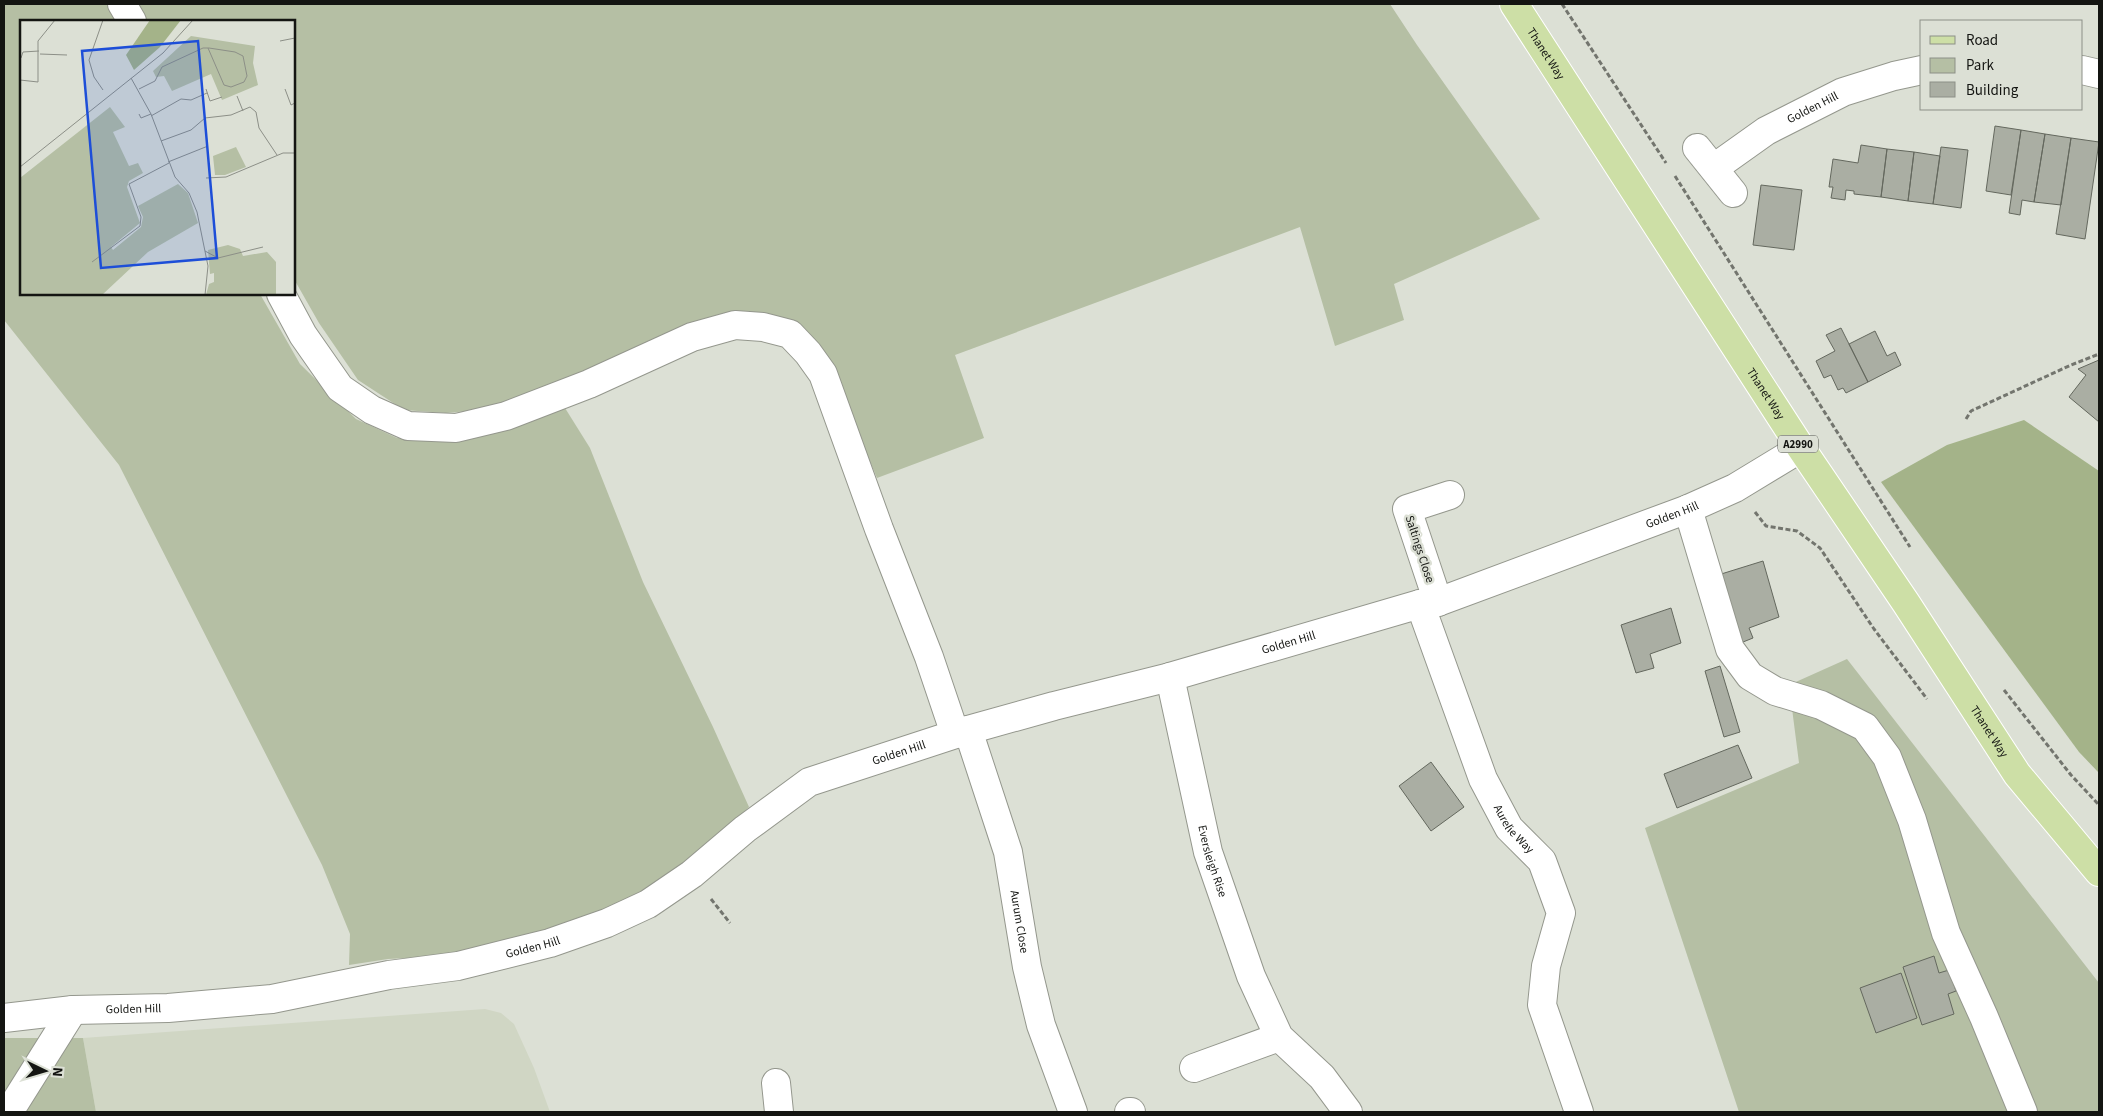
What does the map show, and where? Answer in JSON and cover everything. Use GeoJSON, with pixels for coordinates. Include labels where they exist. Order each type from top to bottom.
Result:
{"type":"FeatureCollection","features":[{"type":"Feature","properties":{"kind":"main road","name":"Thanet Way"},"geometry":{"type":"LineString","coordinates":[[1514,4],[1800,448],[1906,603],[2017,774],[2099,872]]}},
{"type":"Feature","properties":{"kind":"street"},"geometry":{"type":"LineString","coordinates":[[122,4],[131,20]]}},
{"type":"Feature","properties":{"kind":"street","name":"Golden Hill"},"geometry":{"type":"LineString","coordinates":[[1714,168],[1766,131],[1843,92],[1894,76],[1920,70]]}},
{"type":"Feature","properties":{"kind":"street"},"geometry":{"type":"LineString","coordinates":[[2083,70],[2099,74]]}},
{"type":"Feature","properties":{"kind":"street"},"geometry":{"type":"LineString","coordinates":[[1697,148],[1733,193]]}},
{"type":"Feature","properties":{"kind":"street","name":"Aurum Close"},"geometry":{"type":"LineString","coordinates":[[282,295],[303,335],[340,388],[372,410],[408,426],[456,428],[506,416],[589,384],[692,337],[735,325],[763,327],[790,334],[808,353],[823,374],[879,530],[1008,852],[1028,967],[1042,1025],[1073,1112]]}},
{"type":"Feature","properties":{"kind":"street","name":"Golden Hill"},"geometry":{"type":"LineString","coordinates":[[4,1018],[73,1010],[168,1008],[272,999],[389,975],[458,966],[550,943],[607,924],[648,904],[692,874],[746,829],[810,782],[961,732],[1054,706],[1170,678],[1429,603],[1688,509],[1735,488],[1800,448]]}},
{"type":"Feature","properties":{"kind":"street","name":"Saltings Close"},"geometry":{"type":"LineString","coordinates":[[1429,603],[1407,509],[1450,495]]}},
{"type":"Feature","properties":{"kind":"street"},"geometry":{"type":"LineString","coordinates":[[1688,509],[1730,649],[1750,676],[1774,691],[1821,705],[1864,727],[1887,756],[1912,820],[1946,933],[1984,1017],[2023,1112]]}},
{"type":"Feature","properties":{"kind":"street","name":"Aurelie Way"},"geometry":{"type":"LineString","coordinates":[[1429,603],[1483,780],[1509,828],[1542,861],[1561,913],[1546,966],[1542,1005],[1579,1112]]}},
{"type":"Feature","properties":{"kind":"street","name":"Eversleigh Rise"},"geometry":{"type":"LineString","coordinates":[[1170,678],[1208,852],[1251,976],[1279,1037],[1322,1077],[1348,1112]]}},
{"type":"Feature","properties":{"kind":"street"},"geometry":{"type":"LineString","coordinates":[[9,1112],[73,1010]]}},
{"type":"Feature","properties":{"kind":"street"},"geometry":{"type":"LineString","coordinates":[[1194,1068],[1279,1037]]}},
{"type":"Feature","properties":{"kind":"street"},"geometry":{"type":"LineString","coordinates":[[776,1083],[779,1112]]}},
{"type":"Feature","properties":{"kind":"path"},"geometry":{"type":"LineString","coordinates":[[1562,4],[1667,164]]}},
{"type":"Feature","properties":{"kind":"path"},"geometry":{"type":"LineString","coordinates":[[1672,172],[1911,548]]}},
{"type":"Feature","properties":{"kind":"path"},"geometry":{"type":"LineString","coordinates":[[1966,419],[1971,412],[2070,365],[2099,354]]}},
{"type":"Feature","properties":{"kind":"path"},"geometry":{"type":"LineString","coordinates":[[1735,488],[1766,526],[1797,531],[1820,548],[1874,629],[1932,706]]}},
{"type":"Feature","properties":{"kind":"path"},"geometry":{"type":"LineString","coordinates":[[2000,684],[2071,775],[2099,805]]}},
{"type":"Feature","properties":{"kind":"shaded area"},"geometry":{"type":"Polygon","coordinates":[[[485,1009],[501,1013],[514,1024],[534,1068],[550,1112],[96,1112],[83,1038],[485,1009]]]}},
{"type":"Feature","properties":{"kind":"green space"},"geometry":{"type":"Polygon","coordinates":[[[4,4],[1390,4],[1540,219],[1394,284],[1404,320],[1335,346],[1300,227],[955,355],[984,438],[877,478],[839,388],[789,321],[757,312],[703,325],[520,398],[480,410],[446,413],[404,410],[358,380],[319,323],[295,281],[295,20],[20,20],[20,295],[261,295],[300,364],[356,419],[397,438],[461,441],[565,408],[590,448],[643,582],[713,727],[749,807],[712,847],[647,895],[480,954],[388,959],[349,965],[350,934],[322,865],[119,465],[4,320],[4,4]]]}},
{"type":"Feature","properties":{"kind":"green space"},"geometry":{"type":"Polygon","coordinates":[[[2024,420],[2099,471],[2099,773],[2079,752],[1881,482],[1947,445],[2024,420]]]}},
{"type":"Feature","properties":{"kind":"green space"},"geometry":{"type":"Polygon","coordinates":[[[1847,659],[2099,983],[2099,1112],[1739,1112],[1645,828],[1799,763],[1789,685],[1847,659]]]}},
{"type":"Feature","properties":{"kind":"green space"},"geometry":{"type":"Polygon","coordinates":[[[4,1038],[83,1038],[96,1112],[4,1112],[4,1038]]]}},
{"type":"Feature","properties":{"kind":"building"},"geometry":{"type":"Polygon","coordinates":[[[1995,126],[2021,130],[2011,195],[1986,191],[1995,126]]]}},
{"type":"Feature","properties":{"kind":"building"},"geometry":{"type":"Polygon","coordinates":[[[2021,130],[2045,134],[2034,202],[2022,200],[2020,215],[2009,213],[2021,130]]]}},
{"type":"Feature","properties":{"kind":"building"},"geometry":{"type":"Polygon","coordinates":[[[2045,134],[2071,138],[2061,205],[2034,202],[2045,134]]]}},
{"type":"Feature","properties":{"kind":"building"},"geometry":{"type":"Polygon","coordinates":[[[2071,138],[2099,142],[2085,239],[2056,234],[2071,138]]]}},
{"type":"Feature","properties":{"kind":"building"},"geometry":{"type":"Polygon","coordinates":[[[1861,145],[1887,149],[1881,197],[1854,194],[1854,191],[1846,190],[1845,200],[1831,198],[1833,187],[1829,187],[1833,159],[1858,163],[1861,145]]]}},
{"type":"Feature","properties":{"kind":"building"},"geometry":{"type":"Polygon","coordinates":[[[1941,147],[1968,150],[1961,208],[1933,204],[1941,147]]]}},
{"type":"Feature","properties":{"kind":"building"},"geometry":{"type":"Polygon","coordinates":[[[1887,149],[1914,152],[1908,201],[1881,197],[1887,149]]]}},
{"type":"Feature","properties":{"kind":"building"},"geometry":{"type":"Polygon","coordinates":[[[1914,152],[1940,156],[1933,204],[1908,201],[1914,152]]]}},
{"type":"Feature","properties":{"kind":"building"},"geometry":{"type":"Polygon","coordinates":[[[1761,185],[1802,190],[1794,250],[1753,245],[1761,185]]]}},
{"type":"Feature","properties":{"kind":"building"},"geometry":{"type":"Polygon","coordinates":[[[1841,328],[1868,382],[1846,393],[1843,388],[1838,390],[1831,375],[1824,378],[1816,361],[1835,351],[1826,335],[1841,328]]]}},
{"type":"Feature","properties":{"kind":"building"},"geometry":{"type":"Polygon","coordinates":[[[1875,331],[1887,356],[1895,352],[1901,365],[1868,382],[1849,344],[1875,331]]]}},
{"type":"Feature","properties":{"kind":"building"},"geometry":{"type":"Polygon","coordinates":[[[2099,360],[2099,422],[2069,397],[2086,375],[2078,369],[2099,360]]]}},
{"type":"Feature","properties":{"kind":"building"},"geometry":{"type":"Polygon","coordinates":[[[1763,561],[1779,617],[1749,628],[1753,638],[1738,644],[1718,575],[1763,561]]]}},
{"type":"Feature","properties":{"kind":"building"},"geometry":{"type":"Polygon","coordinates":[[[1671,608],[1681,643],[1650,654],[1654,668],[1636,673],[1621,625],[1671,608]]]}},
{"type":"Feature","properties":{"kind":"building"},"geometry":{"type":"Polygon","coordinates":[[[1720,666],[1740,732],[1724,737],[1705,671],[1720,666]]]}},
{"type":"Feature","properties":{"kind":"building"},"geometry":{"type":"Polygon","coordinates":[[[1738,745],[1752,778],[1677,808],[1664,774],[1738,745]]]}},
{"type":"Feature","properties":{"kind":"building"},"geometry":{"type":"Polygon","coordinates":[[[1431,762],[1464,807],[1431,831],[1399,786],[1431,762]]]}},
{"type":"Feature","properties":{"kind":"building"},"geometry":{"type":"Polygon","coordinates":[[[1934,956],[1939,973],[1949,970],[1956,991],[1948,994],[1954,1014],[1922,1025],[1903,967],[1934,956]]]}},
{"type":"Feature","properties":{"kind":"building"},"geometry":{"type":"Polygon","coordinates":[[[1901,973],[1917,1018],[1876,1033],[1860,988],[1901,973]]]}}]}
